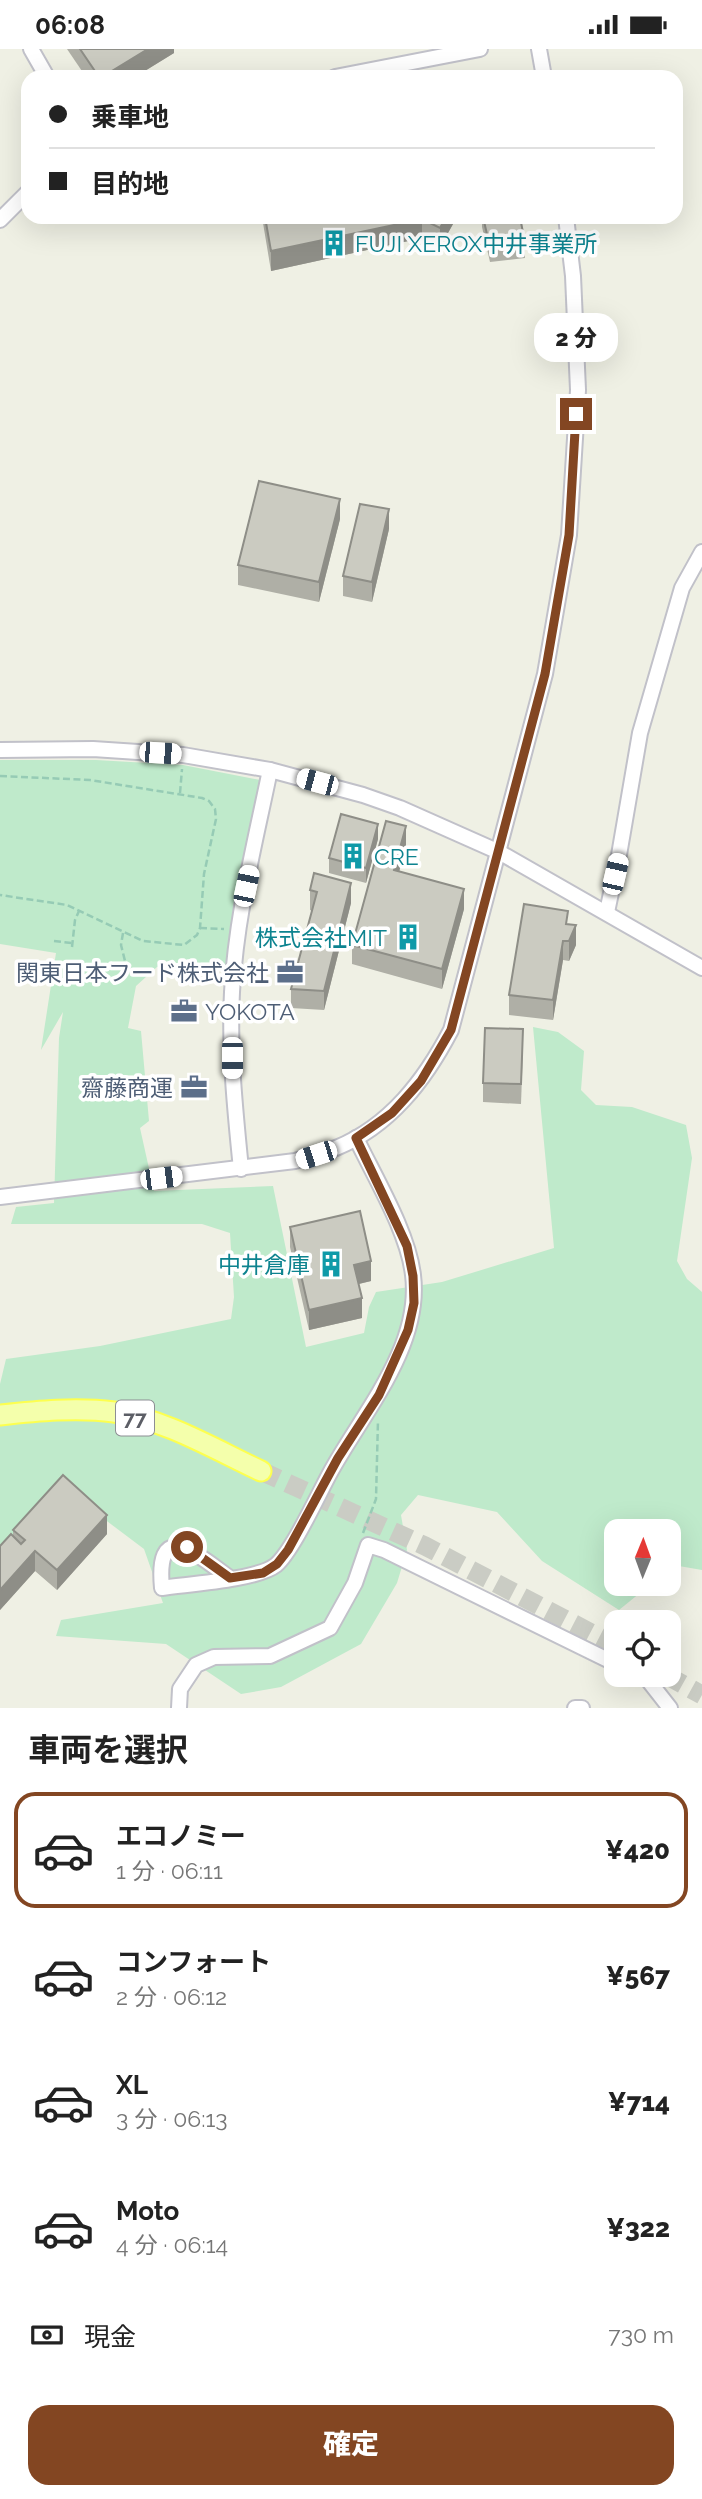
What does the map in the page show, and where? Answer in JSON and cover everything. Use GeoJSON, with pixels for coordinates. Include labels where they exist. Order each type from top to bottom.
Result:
{"type":"FeatureCollection","features":[{"type":"Feature","properties":{"kind":"main road","name":"77"},"geometry":{"type":"LineString","coordinates":[[0,1415],[44,1410],[115,1412],[164,1426],[261,1471]]}},
{"type":"Feature","properties":{"kind":"street"},"geometry":{"type":"LineString","coordinates":[[32,49],[43,70]]}},
{"type":"Feature","properties":{"kind":"street"},"geometry":{"type":"LineString","coordinates":[[371,70],[480,49]]}},
{"type":"Feature","properties":{"kind":"street"},"geometry":{"type":"LineString","coordinates":[[539,49],[543,70]]}},
{"type":"Feature","properties":{"kind":"street"},"geometry":{"type":"LineString","coordinates":[[0,221],[21,199]]}},
{"type":"Feature","properties":{"kind":"street"},"geometry":{"type":"LineString","coordinates":[[0,1197],[241,1169],[295,1161],[336,1148],[356,1138],[392,1113],[421,1081],[451,1030],[545,674],[569,535],[578,390],[573,276],[567,224]]}},
{"type":"Feature","properties":{"kind":"street"},"geometry":{"type":"LineString","coordinates":[[607,912],[640,733],[682,588],[702,552]]}},
{"type":"Feature","properties":{"kind":"street"},"geometry":{"type":"LineString","coordinates":[[0,750],[93,749],[183,755],[270,770],[400,808],[499,852],[702,968]]}},
{"type":"Feature","properties":{"kind":"street"},"geometry":{"type":"LineString","coordinates":[[241,1169],[233,1080],[232,992],[238,930],[270,770]]}},
{"type":"Feature","properties":{"kind":"street"},"geometry":{"type":"LineString","coordinates":[[230,1578],[187,1547],[175,1547],[167,1551],[161,1561],[162,1588],[230,1578],[263,1573],[277,1564],[288,1550],[338,1458],[379,1395],[408,1330],[414,1303],[413,1276],[407,1246],[356,1138]]}},
{"type":"Feature","properties":{"kind":"street"},"geometry":{"type":"LineString","coordinates":[[179,1708],[180,1689],[197,1665],[214,1657],[270,1656],[330,1628],[355,1583],[368,1545],[384,1550],[604,1658]]}},
{"type":"Feature","properties":{"kind":"street"},"geometry":{"type":"LineString","coordinates":[[654,1687],[670,1708]]}},
{"type":"Feature","properties":{"kind":"street"},"geometry":{"type":"LineString","coordinates":[[575,1708],[582,1708]]}},
{"type":"Feature","properties":{"kind":"path"},"geometry":{"type":"LineString","coordinates":[[180,794],[183,755]]}},
{"type":"Feature","properties":{"kind":"path"},"geometry":{"type":"LineString","coordinates":[[0,775],[90,780],[180,794],[209,801],[215,810],[216,820],[204,874],[200,928],[197,935],[184,945],[143,941],[67,905],[0,895]]}},
{"type":"Feature","properties":{"kind":"path"},"geometry":{"type":"LineString","coordinates":[[54,941],[72,945],[75,920],[79,911]]}},
{"type":"Feature","properties":{"kind":"path"},"geometry":{"type":"LineString","coordinates":[[200,928],[238,930]]}},
{"type":"Feature","properties":{"kind":"path"},"geometry":{"type":"LineString","coordinates":[[124,933],[121,945],[127,969]]}},
{"type":"Feature","properties":{"kind":"path"},"geometry":{"type":"LineString","coordinates":[[362,1535],[376,1499],[379,1395]]}},
{"type":"Feature","properties":{"kind":"green space"},"geometry":{"type":"Polygon","coordinates":[[[0,760],[96,760],[183,765],[260,780],[236,904],[227,969],[157,967],[136,986],[128,1028],[141,1031],[149,1121],[140,1128],[154,1191],[273,1186],[306,1347],[364,1333],[369,1307],[376,1292],[442,1282],[554,1248],[533,1027],[558,1032],[584,1051],[581,1090],[596,1105],[632,1107],[686,1125],[692,1158],[677,1261],[687,1279],[702,1292],[702,1570],[681,1566],[681,1519],[604,1519],[604,1596],[636,1596],[619,1610],[542,1561],[497,1512],[418,1495],[401,1515],[407,1550],[397,1583],[361,1644],[281,1687],[241,1694],[166,1644],[56,1636],[61,1620],[163,1603],[144,1549],[59,1485],[0,1552],[0,1384],[6,1359],[100,1346],[231,1319],[234,1297],[230,1233],[202,1224],[11,1224],[16,1207],[54,1203],[59,1038],[63,1012],[41,1050],[56,953],[0,944],[0,760]]]}},
{"type":"Feature","properties":{"kind":"building"},"geometry":{"type":"Polygon","coordinates":[[[80,49],[148,49],[114,70],[94,70],[80,49]]]}},
{"type":"Feature","properties":{"kind":"building"},"geometry":{"type":"Polygon","coordinates":[[[266,224],[398,224],[271,251],[266,224]]]}},
{"type":"Feature","properties":{"kind":"building"},"geometry":{"type":"Polygon","coordinates":[[[485,224],[521,224],[525,243],[490,247],[485,224]]]}},
{"type":"Feature","properties":{"kind":"building"},"geometry":{"type":"Polygon","coordinates":[[[259,481],[340,499],[319,582],[238,565],[259,481]]]}},
{"type":"Feature","properties":{"kind":"building"},"geometry":{"type":"Polygon","coordinates":[[[360,504],[389,509],[372,582],[343,576],[360,504]]]}},
{"type":"Feature","properties":{"kind":"building","name":"CRE"},"geometry":{"type":"Polygon","coordinates":[[[341,814],[378,824],[366,868],[329,858],[341,814]]]}},
{"type":"Feature","properties":{"kind":"building","name":"株式会社MIT"},"geometry":{"type":"Polygon","coordinates":[[[386,821],[406,826],[394,870],[464,889],[442,969],[352,945],[386,821]]]}},
{"type":"Feature","properties":{"kind":"building"},"geometry":{"type":"Polygon","coordinates":[[[314,873],[351,883],[324,991],[291,989],[317,892],[310,890],[314,873]]]}},
{"type":"Feature","properties":{"kind":"building"},"geometry":{"type":"Polygon","coordinates":[[[524,904],[568,911],[566,924],[576,925],[569,941],[563,941],[553,1000],[509,995],[524,904]]]}},
{"type":"Feature","properties":{"kind":"building"},"geometry":{"type":"Polygon","coordinates":[[[485,1028],[523,1029],[521,1084],[483,1083],[485,1028]]]}},
{"type":"Feature","properties":{"kind":"building","name":"中井倉庫"},"geometry":{"type":"Polygon","coordinates":[[[360,1211],[371,1261],[354,1265],[362,1298],[309,1310],[290,1227],[360,1211]]]}},
{"type":"Feature","properties":{"kind":"building"},"geometry":{"type":"Polygon","coordinates":[[[63,1475],[107,1515],[57,1570],[35,1551],[0,1590],[0,1546],[11,1534],[21,1544],[25,1540],[13,1530],[63,1475]]]}},
{"type":"Feature","properties":{"kind":"tunnel"},"geometry":{"type":"LineString","coordinates":[[261,1471],[425,1546],[604,1640]]}},
{"type":"Feature","properties":{"kind":"tunnel"},"geometry":{"type":"LineString","coordinates":[[681,1683],[702,1695]]}},
{"type":"Feature","properties":{"kind":"place","name":"FUJI XEROX中井事業所"},"geometry":{"type":"Point","coordinates":[334,243]}},
{"type":"Feature","properties":{"kind":"place","name":"CRE"},"geometry":{"type":"Point","coordinates":[353,856]}},
{"type":"Feature","properties":{"kind":"place","name":"株式会社MIT"},"geometry":{"type":"Point","coordinates":[408,937]}},
{"type":"Feature","properties":{"kind":"place","name":"関東日本フード株式会社"},"geometry":{"type":"Point","coordinates":[290,972]}},
{"type":"Feature","properties":{"kind":"place","name":"YOKOTA"},"geometry":{"type":"Point","coordinates":[184,1011]}},
{"type":"Feature","properties":{"kind":"place","name":"齋藤商運"},"geometry":{"type":"Point","coordinates":[194,1087]}},
{"type":"Feature","properties":{"kind":"place","name":"中井倉庫"},"geometry":{"type":"Point","coordinates":[331,1264]}},
{"type":"Feature","properties":{"kind":"route"},"geometry":{"type":"LineString","coordinates":[[187,1547],[230,1578],[263,1573],[277,1564],[288,1550],[338,1458],[379,1395],[408,1330],[414,1303],[413,1276],[407,1246],[356,1138],[392,1113],[421,1081],[451,1030],[545,674],[569,535],[576,414]]}}]}
